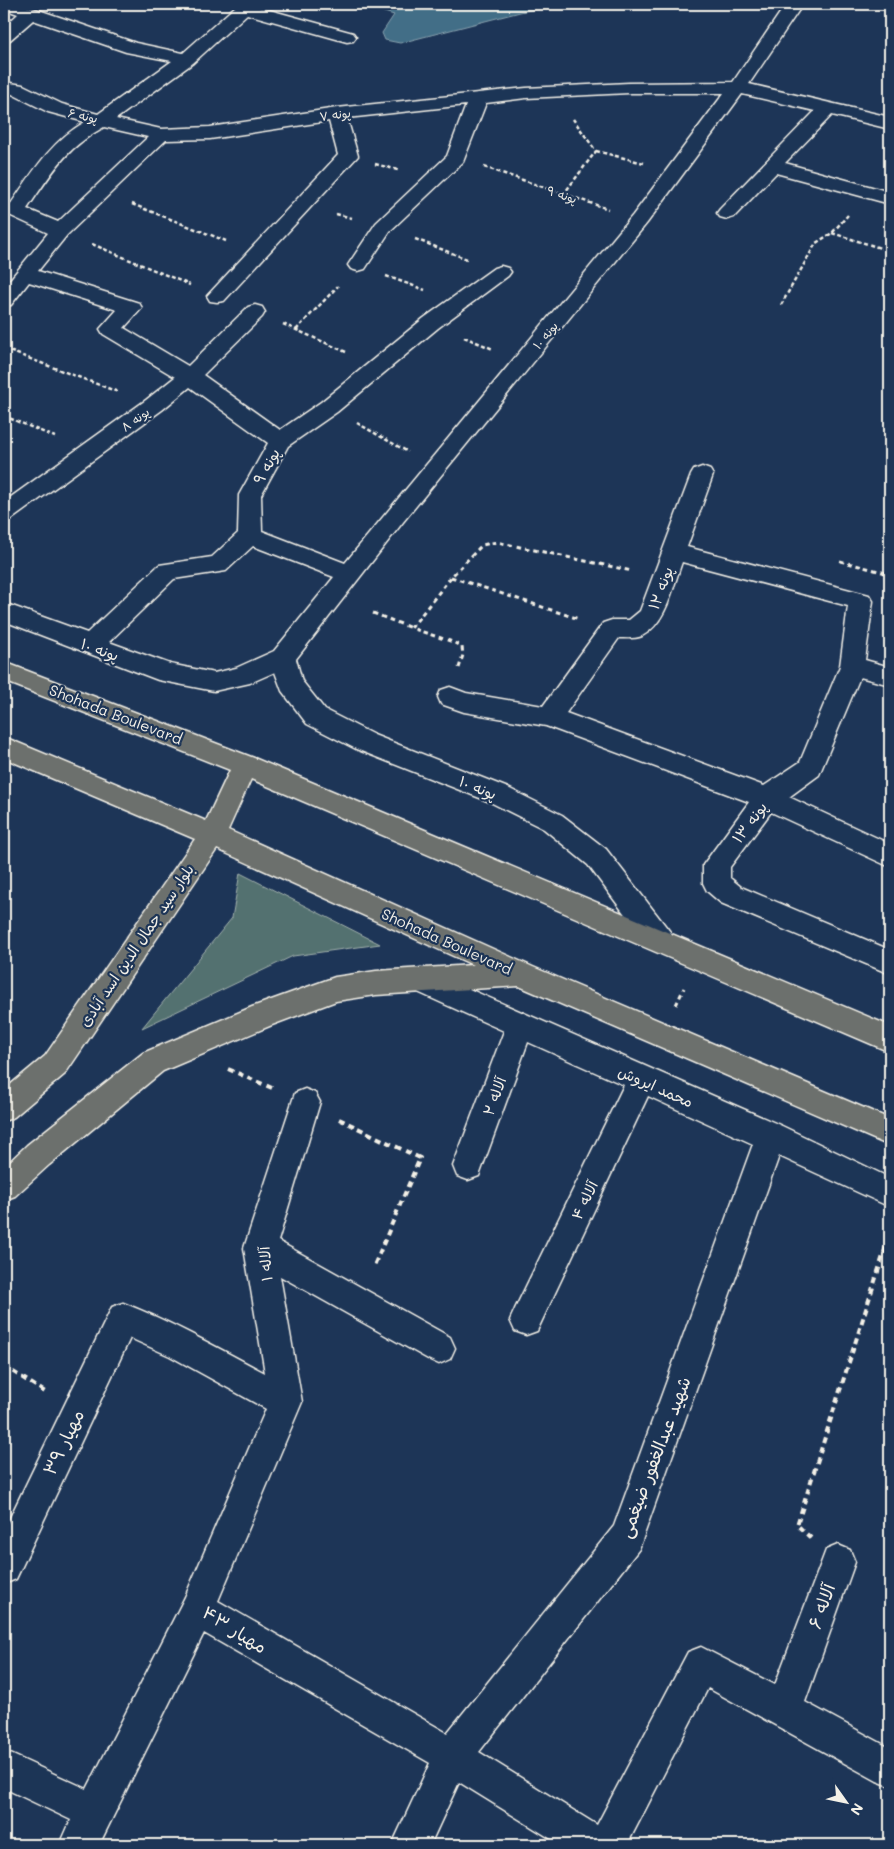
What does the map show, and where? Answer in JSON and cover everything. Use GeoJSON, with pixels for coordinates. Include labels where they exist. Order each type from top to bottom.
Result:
{"type":"FeatureCollection","features":[{"type":"Feature","properties":{"kind":"main road","name":"Shohada Boulevard"},"geometry":{"type":"LineString","coordinates":[[4,671],[245,764],[890,1039]]}},
{"type":"Feature","properties":{"kind":"main road","name":"Shohada Boulevard"},"geometry":{"type":"LineString","coordinates":[[4,747],[212,835],[523,975],[890,1132]]}},
{"type":"Feature","properties":{"kind":"main road","name":"بلوار سید جمال الدین اسد آبادی"},"geometry":{"type":"LineString","coordinates":[[4,1108],[55,1065],[212,835],[245,764]]}},
{"type":"Feature","properties":{"kind":"main road"},"geometry":{"type":"LineString","coordinates":[[4,1186],[38,1155],[153,1062],[262,1016],[335,989],[376,982],[523,975]]}},
{"type":"Feature","properties":{"kind":"street"},"geometry":{"type":"LineString","coordinates":[[5,4],[132,48],[187,59]]}},
{"type":"Feature","properties":{"kind":"street","name":"پونه ۱۰"},"geometry":{"type":"LineString","coordinates":[[4,612],[167,673],[214,682],[241,676],[283,658],[435,468],[640,219],[738,87],[794,4]]}},
{"type":"Feature","properties":{"kind":"street"},"geometry":{"type":"LineString","coordinates":[[246,6],[347,37]]}},
{"type":"Feature","properties":{"kind":"street","name":"پونه ۶"},"geometry":{"type":"LineString","coordinates":[[4,87],[17,89],[55,108],[101,121],[187,59],[246,6]]}},
{"type":"Feature","properties":{"kind":"street"},"geometry":{"type":"LineString","coordinates":[[4,36],[30,13]]}},
{"type":"Feature","properties":{"kind":"street","name":"پونه ۷"},"geometry":{"type":"LineString","coordinates":[[101,121],[161,135],[210,133],[337,114],[551,92],[738,87],[890,123]]}},
{"type":"Feature","properties":{"kind":"street"},"geometry":{"type":"LineString","coordinates":[[358,265],[383,227],[456,158],[478,99]]}},
{"type":"Feature","properties":{"kind":"street"},"geometry":{"type":"LineString","coordinates":[[727,213],[828,108]]}},
{"type":"Feature","properties":{"kind":"street"},"geometry":{"type":"LineString","coordinates":[[216,296],[348,156],[337,114]]}},
{"type":"Feature","properties":{"kind":"street"},"geometry":{"type":"LineString","coordinates":[[60,231],[16,211],[57,152],[81,132],[101,121]]}},
{"type":"Feature","properties":{"kind":"street"},"geometry":{"type":"LineString","coordinates":[[5,297],[60,231],[161,135]]}},
{"type":"Feature","properties":{"kind":"street"},"geometry":{"type":"LineString","coordinates":[[773,166],[890,198]]}},
{"type":"Feature","properties":{"kind":"street","name":"پونه ۹"},"geometry":{"type":"LineString","coordinates":[[250,536],[250,496],[280,441],[328,407],[431,323],[501,272]]}},
{"type":"Feature","properties":{"kind":"street"},"geometry":{"type":"LineString","coordinates":[[25,274],[132,308],[110,329],[190,376],[280,441]]}},
{"type":"Feature","properties":{"kind":"street","name":"پونه ۸"},"geometry":{"type":"LineString","coordinates":[[4,513],[154,406],[190,376],[255,312]]}},
{"type":"Feature","properties":{"kind":"street","name":"پونه ۱۲"},"geometry":{"type":"LineString","coordinates":[[612,629],[634,629],[650,616],[702,475]]}},
{"type":"Feature","properties":{"kind":"street"},"geometry":{"type":"LineString","coordinates":[[90,645],[167,571],[218,565],[250,536],[350,574]]}},
{"type":"Feature","properties":{"kind":"street","name":"پونه ۱۳"},"geometry":{"type":"LineString","coordinates":[[674,552],[860,601],[852,666],[810,768],[767,798],[716,865],[717,882],[731,895],[890,962]]}},
{"type":"Feature","properties":{"kind":"street"},"geometry":{"type":"LineString","coordinates":[[550,717],[612,629]]}},
{"type":"Feature","properties":{"kind":"street","name":"پونه ۱۰"},"geometry":{"type":"LineString","coordinates":[[283,658],[291,684],[316,717],[364,742],[500,795],[553,822],[597,857],[661,941]]}},
{"type":"Feature","properties":{"kind":"street"},"geometry":{"type":"LineString","coordinates":[[852,666],[890,676]]}},
{"type":"Feature","properties":{"kind":"street"},"geometry":{"type":"LineString","coordinates":[[450,697],[464,702],[550,717],[767,798],[890,856]]}},
{"type":"Feature","properties":{"kind":"street","name":"محمد ایروش"},"geometry":{"type":"LineString","coordinates":[[421,980],[641,1080],[771,1136],[890,1193]]}},
{"type":"Feature","properties":{"kind":"street","name":"آلاله ۲"},"geometry":{"type":"LineString","coordinates":[[468,1166],[520,1025]]}},
{"type":"Feature","properties":{"kind":"street","name":"آلاله ۴"},"geometry":{"type":"LineString","coordinates":[[526,1320],[641,1080]]}},
{"type":"Feature","properties":{"kind":"street","name":"آلاله ۱"},"geometry":{"type":"LineString","coordinates":[[286,1402],[260,1248],[305,1102]]}},
{"type":"Feature","properties":{"kind":"street","name":"شهید عبدالغفور ضیغمی"},"geometry":{"type":"LineString","coordinates":[[411,1845],[452,1756],[627,1537],[771,1136]]}},
{"type":"Feature","properties":{"kind":"street"},"geometry":{"type":"LineString","coordinates":[[260,1248],[439,1348]]}},
{"type":"Feature","properties":{"kind":"street","name":"مهیار ۳۹"},"geometry":{"type":"LineString","coordinates":[[4,1567],[123,1318],[180,1345],[286,1402]]}},
{"type":"Feature","properties":{"kind":"street","name":"مهیار ۴۳"},"geometry":{"type":"LineString","coordinates":[[286,1402],[197,1609],[452,1756],[595,1845]]}},
{"type":"Feature","properties":{"kind":"street","name":"آلاله ۶"},"geometry":{"type":"LineString","coordinates":[[784,1710],[838,1562]]}},
{"type":"Feature","properties":{"kind":"street"},"geometry":{"type":"LineString","coordinates":[[79,1845],[197,1609]]}},
{"type":"Feature","properties":{"kind":"street"},"geometry":{"type":"LineString","coordinates":[[607,1845],[701,1665],[890,1768]]}},
{"type":"Feature","properties":{"kind":"street"},"geometry":{"type":"LineString","coordinates":[[4,1769],[95,1812]]}},
{"type":"Feature","properties":{"kind":"path"},"geometry":{"type":"LineString","coordinates":[[551,92],[596,150],[650,165]]}},
{"type":"Feature","properties":{"kind":"path"},"geometry":{"type":"LineString","coordinates":[[563,195],[596,150]]}},
{"type":"Feature","properties":{"kind":"path"},"geometry":{"type":"LineString","coordinates":[[348,156],[431,180]]}},
{"type":"Feature","properties":{"kind":"path","name":"پونه ۹"},"geometry":{"type":"LineString","coordinates":[[456,158],[640,219]]}},
{"type":"Feature","properties":{"kind":"path"},"geometry":{"type":"LineString","coordinates":[[102,192],[257,253]]}},
{"type":"Feature","properties":{"kind":"path"},"geometry":{"type":"LineString","coordinates":[[781,305],[816,243],[832,233],[868,192]]}},
{"type":"Feature","properties":{"kind":"path"},"geometry":{"type":"LineString","coordinates":[[832,233],[890,251]]}},
{"type":"Feature","properties":{"kind":"path"},"geometry":{"type":"LineString","coordinates":[[431,323],[523,361]]}},
{"type":"Feature","properties":{"kind":"path"},"geometry":{"type":"LineString","coordinates":[[4,349],[154,406]]}},
{"type":"Feature","properties":{"kind":"path"},"geometry":{"type":"LineString","coordinates":[[328,407],[435,468]]}},
{"type":"Feature","properties":{"kind":"path"},"geometry":{"type":"LineString","coordinates":[[4,416],[90,451]]}},
{"type":"Feature","properties":{"kind":"path"},"geometry":{"type":"LineString","coordinates":[[411,628],[451,577],[482,545],[497,542],[664,578]]}},
{"type":"Feature","properties":{"kind":"path"},"geometry":{"type":"LineString","coordinates":[[451,577],[494,593],[612,629]]}},
{"type":"Feature","properties":{"kind":"path"},"geometry":{"type":"LineString","coordinates":[[373,613],[462,647],[463,654],[450,697]]}},
{"type":"Feature","properties":{"kind":"path"},"geometry":{"type":"LineString","coordinates":[[183,1050],[305,1102],[420,1158],[358,1303]]}},
{"type":"Feature","properties":{"kind":"path"},"geometry":{"type":"LineString","coordinates":[[838,1562],[797,1525],[890,1234]]}},
{"type":"Feature","properties":{"kind":"path"},"geometry":{"type":"LineString","coordinates":[[4,1366],[77,1412]]}},
{"type":"Feature","properties":{"kind":"green space"},"geometry":{"type":"Polygon","coordinates":[[[240,873],[380,944],[293,956],[142,1028],[232,918],[240,873]]]}},
{"type":"Feature","properties":{"kind":"water"},"geometry":{"type":"Polygon","coordinates":[[[358,4],[563,4],[520,12],[400,43],[385,40],[382,33],[394,15],[358,4]]]}}]}
